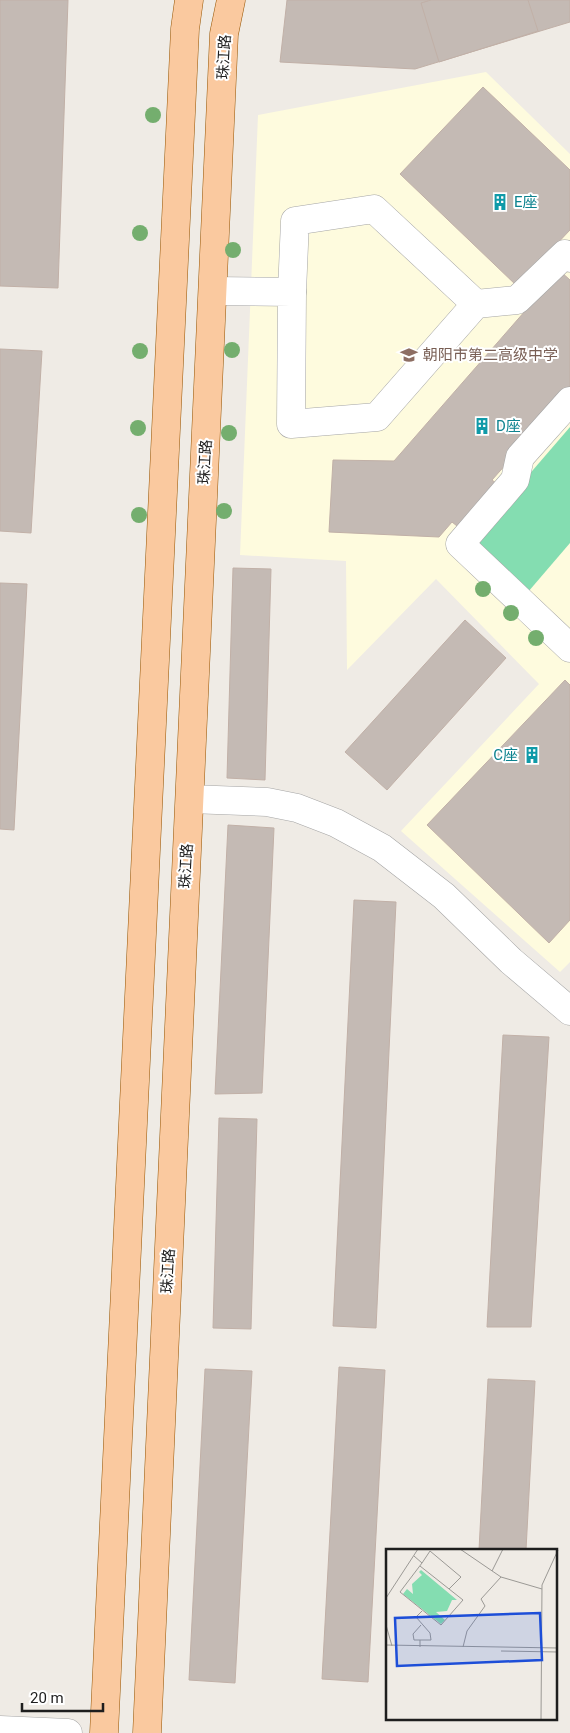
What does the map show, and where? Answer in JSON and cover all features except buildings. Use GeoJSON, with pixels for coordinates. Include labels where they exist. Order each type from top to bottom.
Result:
{"type":"FeatureCollection","features":[{"type":"Feature","properties":{"kind":"main road","name":"珠江路"},"geometry":{"type":"LineString","coordinates":[[146,1733],[224,34],[231,0]]}},
{"type":"Feature","properties":{"kind":"main road"},"geometry":{"type":"LineString","coordinates":[[104,1733],[187,4]]}},
{"type":"Feature","properties":{"kind":"street"},"geometry":{"type":"LineString","coordinates":[[476,304],[374,209],[295,221],[292,292],[291,424],[378,417],[476,304],[517,300],[565,254],[570,258]]}},
{"type":"Feature","properties":{"kind":"street"},"geometry":{"type":"LineString","coordinates":[[213,291],[292,292]]}},
{"type":"Feature","properties":{"kind":"street"},"geometry":{"type":"LineString","coordinates":[[570,401],[520,457],[515,480],[460,544],[570,648]]}},
{"type":"Feature","properties":{"kind":"street"},"geometry":{"type":"LineString","coordinates":[[190,799],[266,802],[297,808],[336,823],[382,848],[444,896],[511,962],[570,1011]]}},
{"type":"Feature","properties":{"kind":"street"},"geometry":{"type":"LineString","coordinates":[[0,1730],[68,1733]]}},
{"type":"Feature","properties":{"kind":"shaded area","name":"朝阳市第二高级中学"},"geometry":{"type":"Polygon","coordinates":[[[486,72],[570,154],[570,962],[560,972],[401,831],[539,684],[436,579],[347,670],[346,561],[240,555],[258,115],[486,72]]]}},
{"type":"Feature","properties":{"kind":"green space"},"geometry":{"type":"Polygon","coordinates":[[[570,427],[570,543],[528,592],[471,542],[570,427]]]}},
{"type":"Feature","properties":{"kind":"place","name":"E座"},"geometry":{"type":"Point","coordinates":[500,202]}},
{"type":"Feature","properties":{"kind":"place","name":"朝阳市第二高级中学"},"geometry":{"type":"Point","coordinates":[409,355]}},
{"type":"Feature","properties":{"kind":"place","name":"D座"},"geometry":{"type":"Point","coordinates":[482,426]}},
{"type":"Feature","properties":{"kind":"place","name":"C座"},"geometry":{"type":"Point","coordinates":[532,755]}}]}
